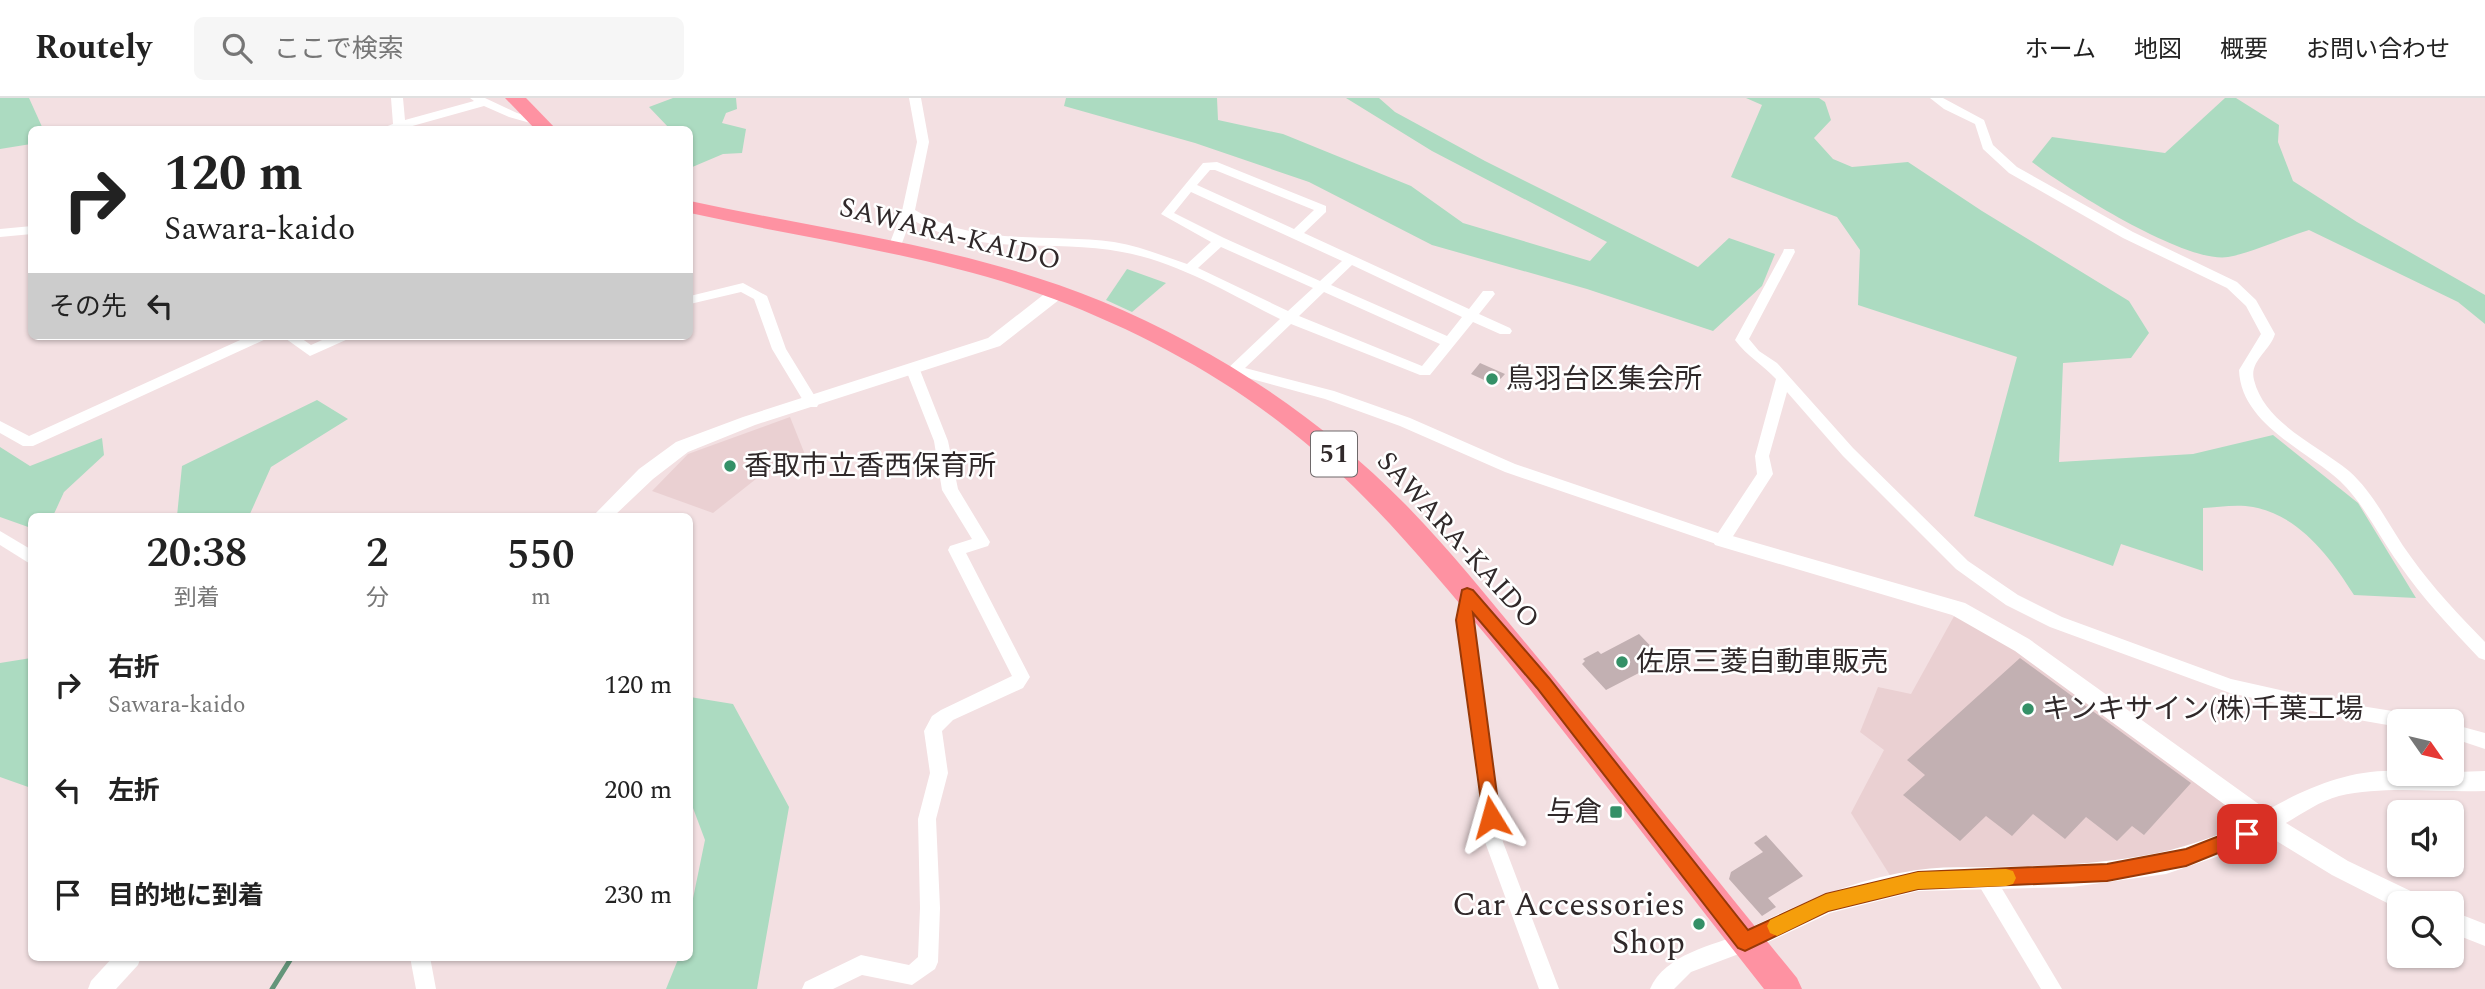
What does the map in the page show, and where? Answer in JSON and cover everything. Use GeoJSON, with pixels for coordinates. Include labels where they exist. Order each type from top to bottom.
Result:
{"type":"FeatureCollection","features":[{"type":"Feature","properties":{"kind":"highway"},"geometry":{"type":"LineString","coordinates":[[515,98],[545,126]]}},
{"type":"Feature","properties":{"kind":"highway","name":"SAWARA-KAIDO"},"geometry":{"type":"LineString","coordinates":[[693,208],[894,248],[995,272],[1058,292],[1153,333],[1231,372],[1315,437],[1370,485],[1422,539],[1543,683],[1745,942],[1785,989]]}},
{"type":"Feature","properties":{"kind":"street"},"geometry":{"type":"LineString","coordinates":[[397,98],[399,125]]}},
{"type":"Feature","properties":{"kind":"street"},"geometry":{"type":"LineString","coordinates":[[894,248],[908,211],[923,142],[915,98]]}},
{"type":"Feature","properties":{"kind":"street"},"geometry":{"type":"LineString","coordinates":[[1936,98],[1948,107],[1980,122],[1987,146],[2013,170],[2128,235],[2210,273],[2243,293],[2255,308],[2268,334],[2266,342],[2249,359],[2246,366],[2250,390],[2258,402],[2287,432],[2358,489],[2424,587],[2485,653]]}},
{"type":"Feature","properties":{"kind":"street"},"geometry":{"type":"LineString","coordinates":[[396,126],[481,100],[513,116],[545,126]]}},
{"type":"Feature","properties":{"kind":"street"},"geometry":{"type":"LineString","coordinates":[[1296,233],[1322,209],[1217,166],[1207,166],[1167,215],[1321,288],[1450,343]]}},
{"type":"Feature","properties":{"kind":"street"},"geometry":{"type":"LineString","coordinates":[[1189,186],[1506,331]]}},
{"type":"Feature","properties":{"kind":"street"},"geometry":{"type":"LineString","coordinates":[[908,211],[934,227],[953,232],[1015,241],[1116,247],[1189,269],[1290,318],[1425,372],[1488,294]]}},
{"type":"Feature","properties":{"kind":"street"},"geometry":{"type":"LineString","coordinates":[[0,233],[28,230]]}},
{"type":"Feature","properties":{"kind":"street"},"geometry":{"type":"LineString","coordinates":[[1189,269],[1219,241]]}},
{"type":"Feature","properties":{"kind":"street"},"geometry":{"type":"LineString","coordinates":[[1789,252],[1742,340],[1783,379],[1847,452],[1962,565],[2012,600],[2056,622],[2230,686],[2330,708],[2387,717]]}},
{"type":"Feature","properties":{"kind":"street"},"geometry":{"type":"LineString","coordinates":[[1231,372],[1350,260]]}},
{"type":"Feature","properties":{"kind":"street"},"geometry":{"type":"LineString","coordinates":[[693,299],[743,287],[760,296],[779,349],[812,402]]}},
{"type":"Feature","properties":{"kind":"street"},"geometry":{"type":"LineString","coordinates":[[605,513],[646,474],[682,447],[749,421],[995,342],[1058,292]]}},
{"type":"Feature","properties":{"kind":"street"},"geometry":{"type":"LineString","coordinates":[[0,426],[28,442],[252,340]]}},
{"type":"Feature","properties":{"kind":"street"},"geometry":{"type":"LineString","coordinates":[[295,340],[310,351],[334,340]]}},
{"type":"Feature","properties":{"kind":"street"},"geometry":{"type":"LineString","coordinates":[[811,989],[861,965],[912,975],[928,962],[930,908],[927,819],[939,773],[933,731],[938,721],[947,715],[1017,683],[1021,677],[956,550],[982,542],[950,490],[941,442],[913,370]]}},
{"type":"Feature","properties":{"kind":"street"},"geometry":{"type":"LineString","coordinates":[[1231,372],[1350,403],[1426,431],[1510,468],[1722,540],[1958,609],[2022,645],[2267,823],[2340,868],[2387,891]]}},
{"type":"Feature","properties":{"kind":"street"},"geometry":{"type":"LineString","coordinates":[[1722,540],[1765,474],[1762,456],[1783,379]]}},
{"type":"Feature","properties":{"kind":"street"},"geometry":{"type":"LineString","coordinates":[[0,537],[28,556]]}},
{"type":"Feature","properties":{"kind":"street"},"geometry":{"type":"LineString","coordinates":[[1467,595],[1464,620],[1494,842],[1549,989]]}},
{"type":"Feature","properties":{"kind":"street"},"geometry":{"type":"LineString","coordinates":[[2464,735],[2485,741]]}},
{"type":"Feature","properties":{"kind":"street"},"geometry":{"type":"LineString","coordinates":[[1660,989],[1684,965],[1745,942],[1826,903],[1918,880],[2072,876],[2166,863],[2226,844],[2314,796],[2338,787],[2383,780],[2441,783],[2485,781]]}},
{"type":"Feature","properties":{"kind":"street"},"geometry":{"type":"LineString","coordinates":[[1985,878],[2052,989]]}},
{"type":"Feature","properties":{"kind":"street"},"geometry":{"type":"LineString","coordinates":[[2464,927],[2485,935]]}},
{"type":"Feature","properties":{"kind":"street"},"geometry":{"type":"LineString","coordinates":[[100,989],[125,961]]}},
{"type":"Feature","properties":{"kind":"street"},"geometry":{"type":"LineString","coordinates":[[421,961],[426,989]]}},
{"type":"Feature","properties":{"kind":"shaded area","name":"香取市立香西保育所"},"geometry":{"type":"Polygon","coordinates":[[[790,417],[806,457],[761,475],[713,513],[652,491],[688,454],[790,417]]]}},
{"type":"Feature","properties":{"kind":"shaded area"},"geometry":{"type":"Polygon","coordinates":[[[1958,609],[2267,823],[2207,851],[1896,885],[1851,813],[1884,750],[1860,732],[1878,687],[1911,694],[1958,609]]]}},
{"type":"Feature","properties":{"kind":"green space"},"geometry":{"type":"Polygon","coordinates":[[[0,98],[29,98],[42,126],[28,126],[28,144],[0,149],[0,98]]]}},
{"type":"Feature","properties":{"kind":"green space"},"geometry":{"type":"Polygon","coordinates":[[[673,98],[736,98],[737,109],[726,113],[722,123],[746,129],[742,153],[723,154],[693,167],[693,126],[667,126],[649,107],[673,98]]]}},
{"type":"Feature","properties":{"kind":"green space"},"geometry":{"type":"Polygon","coordinates":[[[1066,98],[1217,98],[1218,120],[1283,134],[1411,186],[1463,223],[1590,261],[1607,242],[1432,151],[1346,98],[1379,98],[1395,112],[1485,161],[1698,267],[1729,238],[1775,254],[1762,286],[1713,331],[1587,289],[1432,245],[1309,182],[1195,143],[1064,106],[1066,98]]]}},
{"type":"Feature","properties":{"kind":"green space"},"geometry":{"type":"Polygon","coordinates":[[[1746,98],[1819,98],[1825,102],[1831,120],[1814,138],[1833,159],[1852,167],[1908,162],[2129,301],[2149,333],[2131,358],[2063,363],[2059,462],[2193,454],[2273,435],[2358,503],[2416,598],[2354,595],[2335,566],[2312,540],[2285,519],[2253,507],[2203,508],[2203,571],[2121,544],[2113,566],[1974,516],[2017,357],[1858,305],[1860,250],[1837,217],[1731,177],[1762,105],[1746,98]]]}},
{"type":"Feature","properties":{"kind":"green space"},"geometry":{"type":"Polygon","coordinates":[[[2225,98],[2236,98],[2279,125],[2278,142],[2293,181],[2357,222],[2485,295],[2485,324],[2458,302],[2309,230],[2228,257],[2209,256],[2185,249],[2098,206],[2032,162],[2052,137],[2165,153],[2225,98]]]}},
{"type":"Feature","properties":{"kind":"green space"},"geometry":{"type":"Polygon","coordinates":[[[1127,269],[1166,283],[1132,312],[1106,300],[1127,269]]]}},
{"type":"Feature","properties":{"kind":"green space"},"geometry":{"type":"Polygon","coordinates":[[[317,400],[348,419],[271,467],[250,513],[177,513],[182,466],[317,400]]]}},
{"type":"Feature","properties":{"kind":"green space"},"geometry":{"type":"Polygon","coordinates":[[[102,438],[104,455],[64,492],[54,513],[28,513],[28,527],[0,517],[0,447],[30,466],[102,438]]]}},
{"type":"Feature","properties":{"kind":"green space"},"geometry":{"type":"Polygon","coordinates":[[[28,659],[28,787],[0,777],[0,663],[28,659]]]}},
{"type":"Feature","properties":{"kind":"green space"},"geometry":{"type":"Polygon","coordinates":[[[693,697],[733,704],[789,807],[757,989],[666,989],[677,961],[693,961],[693,898],[705,840],[693,808],[693,697]]]}},
{"type":"Feature","properties":{"kind":"building","name":"鳥羽台区集会所"},"geometry":{"type":"Polygon","coordinates":[[[1480,363],[1505,374],[1495,385],[1471,374],[1480,363]]]}},
{"type":"Feature","properties":{"kind":"building","name":"佐原三菱自動車販売"},"geometry":{"type":"Polygon","coordinates":[[[1639,634],[1664,660],[1606,690],[1582,664],[1585,661],[1583,659],[1598,651],[1601,654],[1639,634]]]}},
{"type":"Feature","properties":{"kind":"building","name":"キンキサイン(株)千葉工場"},"geometry":{"type":"Polygon","coordinates":[[[2020,658],[2191,783],[2144,835],[2132,826],[2117,841],[2086,817],[2065,839],[2033,814],[2012,836],[1986,816],[1960,841],[1903,795],[1925,775],[1907,760],[2020,658]]]}},
{"type":"Feature","properties":{"kind":"building"},"geometry":{"type":"Polygon","coordinates":[[[1766,835],[1803,876],[1768,898],[1776,907],[1762,916],[1729,879],[1731,872],[1763,852],[1754,843],[1766,835]]]}},
{"type":"Feature","properties":{"kind":"waterway"},"geometry":{"type":"LineString","coordinates":[[272,989],[290,961]]}},
{"type":"Feature","properties":{"kind":"slow traffic"},"geometry":{"type":"LineString","coordinates":[[1777,926],[1826,903],[1918,880],[2006,878]]}},
{"type":"Feature","properties":{"kind":"place","name":"鳥羽台区集会所"},"geometry":{"type":"Point","coordinates":[1492,379]}},
{"type":"Feature","properties":{"kind":"place","name":"香取市立香西保育所"},"geometry":{"type":"Point","coordinates":[730,466]}},
{"type":"Feature","properties":{"kind":"place","name":"佐原三菱自動車販売"},"geometry":{"type":"Point","coordinates":[1622,662]}},
{"type":"Feature","properties":{"kind":"place","name":"キンキサイン(株)千葉工場"},"geometry":{"type":"Point","coordinates":[2028,709]}},
{"type":"Feature","properties":{"kind":"place","name":"与倉"},"geometry":{"type":"Point","coordinates":[1616,812]}},
{"type":"Feature","properties":{"kind":"place","name":"Car Accessories Shop"},"geometry":{"type":"Point","coordinates":[1699,924]}},
{"type":"Feature","properties":{"kind":"route"},"geometry":{"type":"LineString","coordinates":[[1491,817],[1464,620],[1467,595],[1543,683],[1745,942],[1826,903],[1918,880],[2107,873],[2186,858],[2247,834]]}}]}
